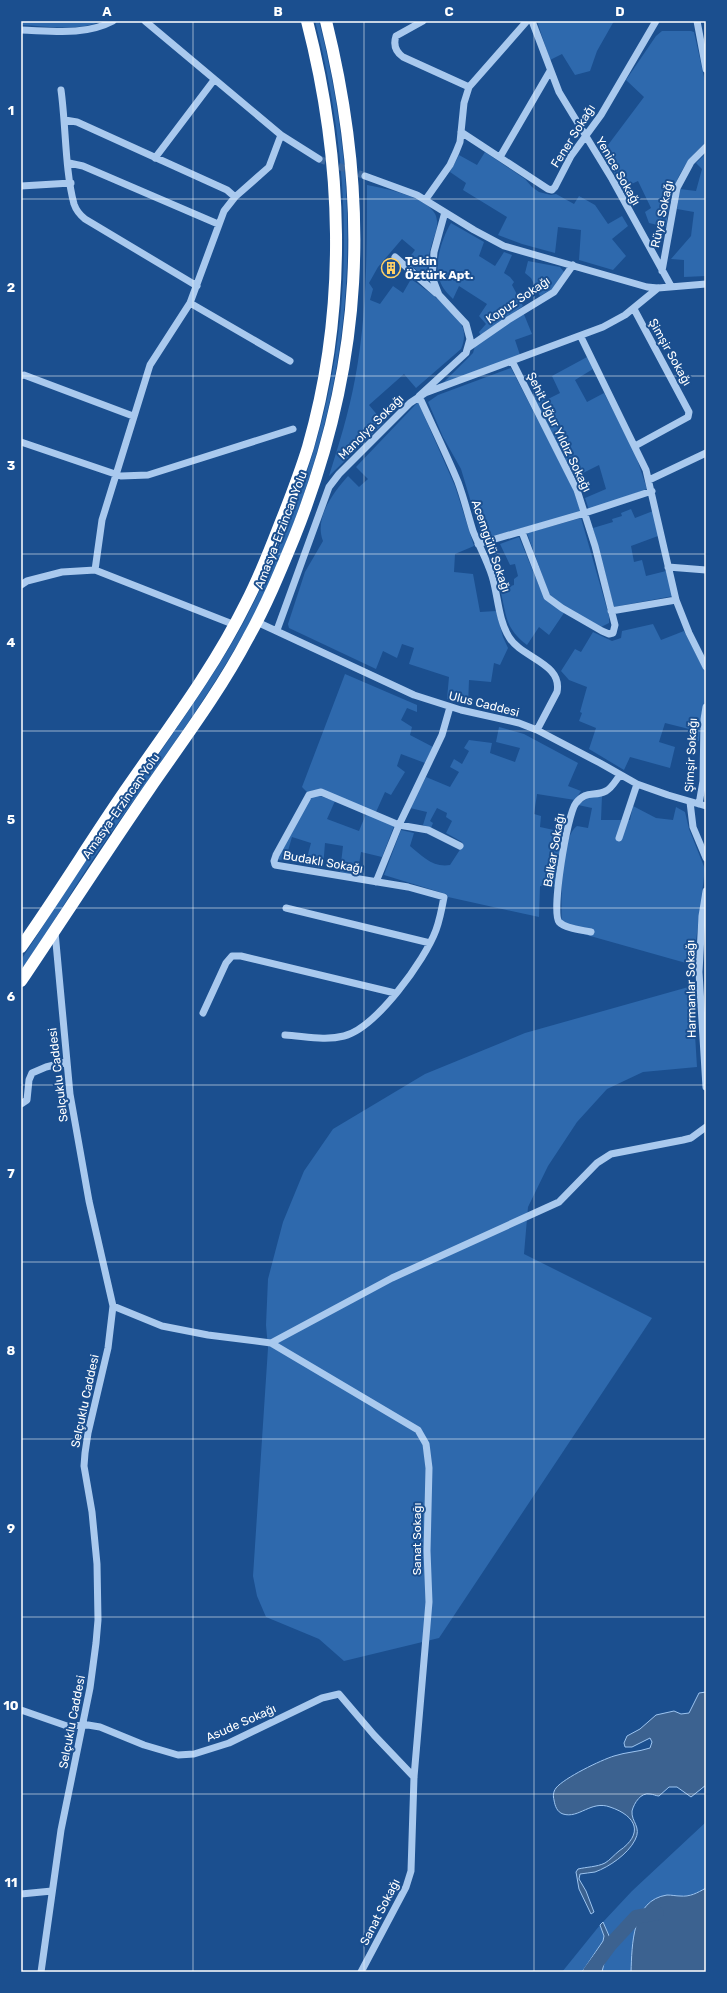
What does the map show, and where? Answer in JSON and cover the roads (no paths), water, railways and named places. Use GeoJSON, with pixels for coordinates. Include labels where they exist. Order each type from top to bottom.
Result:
{"type":"FeatureCollection","features":[{"type":"Feature","properties":{"kind":"highway","name":"Amasya-Erzincan Yolu"},"geometry":{"type":"LineString","coordinates":[[21,947],[185,704],[235,625],[255,584],[297,480],[315,418],[330,342],[336,244],[334,169],[324,94],[307,21]]}},
{"type":"Feature","properties":{"kind":"highway","name":"Amasya-Erzincan Yolu"},"geometry":{"type":"LineString","coordinates":[[21,981],[83,885],[212,697],[257,622],[291,546],[321,465],[341,385],[349,334],[354,283],[353,182],[350,146],[341,85],[326,21]]}},
{"type":"Feature","properties":{"kind":"street"},"geometry":{"type":"LineString","coordinates":[[21,30],[79,31],[94,28],[113,21]]}},
{"type":"Feature","properties":{"kind":"street"},"geometry":{"type":"LineString","coordinates":[[146,21],[214,80],[281,135],[319,159]]}},
{"type":"Feature","properties":{"kind":"street"},"geometry":{"type":"LineString","coordinates":[[423,21],[396,36],[394,40],[396,50],[403,57],[469,87]]}},
{"type":"Feature","properties":{"kind":"street"},"geometry":{"type":"LineString","coordinates":[[426,200],[450,165],[460,142],[464,103],[469,87],[527,21]]}},
{"type":"Feature","properties":{"kind":"street","name":"Yenice Sokağı"},"geometry":{"type":"LineString","coordinates":[[532,21],[550,71],[565,103],[609,174],[671,286]]}},
{"type":"Feature","properties":{"kind":"street","name":"Fener Sokağı"},"geometry":{"type":"LineString","coordinates":[[461,132],[548,189],[552,190],[556,187],[571,156],[601,115],[656,21]]}},
{"type":"Feature","properties":{"kind":"street"},"geometry":{"type":"LineString","coordinates":[[697,21],[706,69]]}},
{"type":"Feature","properties":{"kind":"street"},"geometry":{"type":"LineString","coordinates":[[500,157],[550,71]]}},
{"type":"Feature","properties":{"kind":"street"},"geometry":{"type":"LineString","coordinates":[[155,158],[214,80]]}},
{"type":"Feature","properties":{"kind":"street"},"geometry":{"type":"LineString","coordinates":[[61,90],[74,205],[85,219],[197,286]]}},
{"type":"Feature","properties":{"kind":"street"},"geometry":{"type":"LineString","coordinates":[[65,120],[77,122],[227,190],[235,197]]}},
{"type":"Feature","properties":{"kind":"street"},"geometry":{"type":"LineString","coordinates":[[95,570],[102,520],[150,365],[190,303],[224,211],[235,197],[269,167],[281,135]]}},
{"type":"Feature","properties":{"kind":"street","name":"Rüya Sokağı"},"geometry":{"type":"LineString","coordinates":[[662,271],[676,188],[691,162],[706,147]]}},
{"type":"Feature","properties":{"kind":"street"},"geometry":{"type":"LineString","coordinates":[[69,163],[83,166],[218,224]]}},
{"type":"Feature","properties":{"kind":"street"},"geometry":{"type":"LineString","coordinates":[[365,176],[408,190],[504,246],[638,284],[658,288],[706,284]]}},
{"type":"Feature","properties":{"kind":"street"},"geometry":{"type":"LineString","coordinates":[[21,186],[71,183]]}},
{"type":"Feature","properties":{"kind":"street"},"geometry":{"type":"LineString","coordinates":[[439,295],[434,286],[431,267],[445,212]]}},
{"type":"Feature","properties":{"kind":"street"},"geometry":{"type":"LineString","coordinates":[[395,257],[439,295],[466,324],[470,339],[469,347]]}},
{"type":"Feature","properties":{"kind":"street","name":"Kopuz Sokağı"},"geometry":{"type":"LineString","coordinates":[[419,396],[459,360],[469,347],[508,320],[554,292],[573,265]]}},
{"type":"Feature","properties":{"kind":"street","name":"Manolya Sokağı"},"geometry":{"type":"LineString","coordinates":[[277,630],[329,487],[339,474],[402,411],[419,396],[581,336],[620,319],[658,288]]}},
{"type":"Feature","properties":{"kind":"street"},"geometry":{"type":"LineString","coordinates":[[190,303],[290,361]]}},
{"type":"Feature","properties":{"kind":"street","name":"Şimşir Sokağı"},"geometry":{"type":"LineString","coordinates":[[634,309],[689,412],[688,417],[635,446]]}},
{"type":"Feature","properties":{"kind":"street"},"geometry":{"type":"LineString","coordinates":[[581,336],[635,446],[649,480],[676,600],[689,633],[706,667]]}},
{"type":"Feature","properties":{"kind":"street","name":"Şehit Uğur Yıldız Sokağı"},"geometry":{"type":"LineString","coordinates":[[512,361],[569,473],[585,513],[611,611],[615,629],[613,633],[608,634],[552,602],[547,597],[522,532]]}},
{"type":"Feature","properties":{"kind":"street"},"geometry":{"type":"LineString","coordinates":[[21,376],[133,416]]}},
{"type":"Feature","properties":{"kind":"street","name":"Acemgülü Sokağı"},"geometry":{"type":"LineString","coordinates":[[419,396],[458,483],[478,544],[492,575],[502,622],[509,638],[520,649],[549,669],[558,681],[557,692],[537,730]]}},
{"type":"Feature","properties":{"kind":"street"},"geometry":{"type":"LineString","coordinates":[[21,442],[121,476],[148,475],[293,429]]}},
{"type":"Feature","properties":{"kind":"street"},"geometry":{"type":"LineString","coordinates":[[649,480],[706,453]]}},
{"type":"Feature","properties":{"kind":"street"},"geometry":{"type":"LineString","coordinates":[[478,544],[585,513],[652,491]]}},
{"type":"Feature","properties":{"kind":"street"},"geometry":{"type":"LineString","coordinates":[[668,567],[706,570]]}},
{"type":"Feature","properties":{"kind":"street"},"geometry":{"type":"LineString","coordinates":[[21,585],[27,581],[62,572],[95,570],[235,625]]}},
{"type":"Feature","properties":{"kind":"street"},"geometry":{"type":"LineString","coordinates":[[611,611],[676,600]]}},
{"type":"Feature","properties":{"kind":"street","name":"Ulus Caddesi"},"geometry":{"type":"LineString","coordinates":[[257,622],[277,630],[400,689],[450,707],[519,723],[537,730],[637,784],[702,805]]}},
{"type":"Feature","properties":{"kind":"street","name":"Budaklı Sokağı"},"geometry":{"type":"LineString","coordinates":[[376,882],[399,825],[442,735],[450,707]]}},
{"type":"Feature","properties":{"kind":"street","name":"Şimşir Sokağı"},"geometry":{"type":"LineString","coordinates":[[702,805],[706,708]]}},
{"type":"Feature","properties":{"kind":"street","name":"Balkar Sokağı"},"geometry":{"type":"LineString","coordinates":[[591,932],[565,926],[560,924],[558,919],[558,886],[566,833],[572,810],[578,801],[586,794],[605,791],[620,775]]}},
{"type":"Feature","properties":{"kind":"street"},"geometry":{"type":"LineString","coordinates":[[619,838],[637,784]]}},
{"type":"Feature","properties":{"kind":"street","name":"Budaklı Sokağı"},"geometry":{"type":"LineString","coordinates":[[285,1035],[321,1038],[343,1036],[353,1033],[374,1018],[395,994],[430,943],[436,930],[444,897],[420,890],[275,865],[274,861],[309,795],[321,792],[399,825],[428,830],[460,846]]}},
{"type":"Feature","properties":{"kind":"street"},"geometry":{"type":"LineString","coordinates":[[702,805],[706,794]]}},
{"type":"Feature","properties":{"kind":"street"},"geometry":{"type":"LineString","coordinates":[[690,802],[693,827],[706,858]]}},
{"type":"Feature","properties":{"kind":"street","name":"Harmanlar Sokağı"},"geometry":{"type":"LineString","coordinates":[[706,891],[702,916],[699,972],[706,1087]]}},
{"type":"Feature","properties":{"kind":"street"},"geometry":{"type":"LineString","coordinates":[[286,908],[430,943]]}},
{"type":"Feature","properties":{"kind":"street","name":"Selçuklu Caddesi"},"geometry":{"type":"LineString","coordinates":[[41,1972],[52,1891],[93,1667],[98,1620],[96,1551],[84,1466],[88,1433],[108,1348],[113,1306],[76,1135],[66,1062],[54,930]]}},
{"type":"Feature","properties":{"kind":"street"},"geometry":{"type":"LineString","coordinates":[[203,1013],[226,963],[232,956],[247,958],[395,994]]}},
{"type":"Feature","properties":{"kind":"street"},"geometry":{"type":"LineString","coordinates":[[21,1104],[27,1100],[29,1080],[32,1073],[46,1067],[66,1062]]}},
{"type":"Feature","properties":{"kind":"street"},"geometry":{"type":"LineString","coordinates":[[271,1343],[392,1278],[559,1202],[597,1163],[611,1154],[691,1138],[706,1127]]}},
{"type":"Feature","properties":{"kind":"street","name":"Sanat Sokağı"},"geometry":{"type":"LineString","coordinates":[[113,1306],[162,1326],[208,1335],[271,1343],[418,1430],[426,1444],[429,1468],[427,1550],[429,1602],[414,1777],[411,1871],[406,1887],[361,1972]]}},
{"type":"Feature","properties":{"kind":"street","name":"Asude Sokağı"},"geometry":{"type":"LineString","coordinates":[[21,1710],[58,1724],[100,1728],[123,1738],[164,1752],[178,1755],[194,1754],[229,1743],[322,1698],[339,1694],[374,1735],[414,1777]]}},
{"type":"Feature","properties":{"kind":"street"},"geometry":{"type":"LineString","coordinates":[[21,1894],[52,1891]]}},
{"type":"Feature","properties":{"kind":"waterway"},"geometry":{"type":"LineString","coordinates":[[590,1972],[610,1945],[636,1917],[657,1913]]}},
{"type":"Feature","properties":{"kind":"tunnel"},"geometry":{"type":"LineString","coordinates":[[319,159],[365,176]]}},
{"type":"Feature","properties":{"kind":"place","name":"Tekin Öztürk Apt."},"geometry":{"type":"Point","coordinates":[391,268]}}]}
